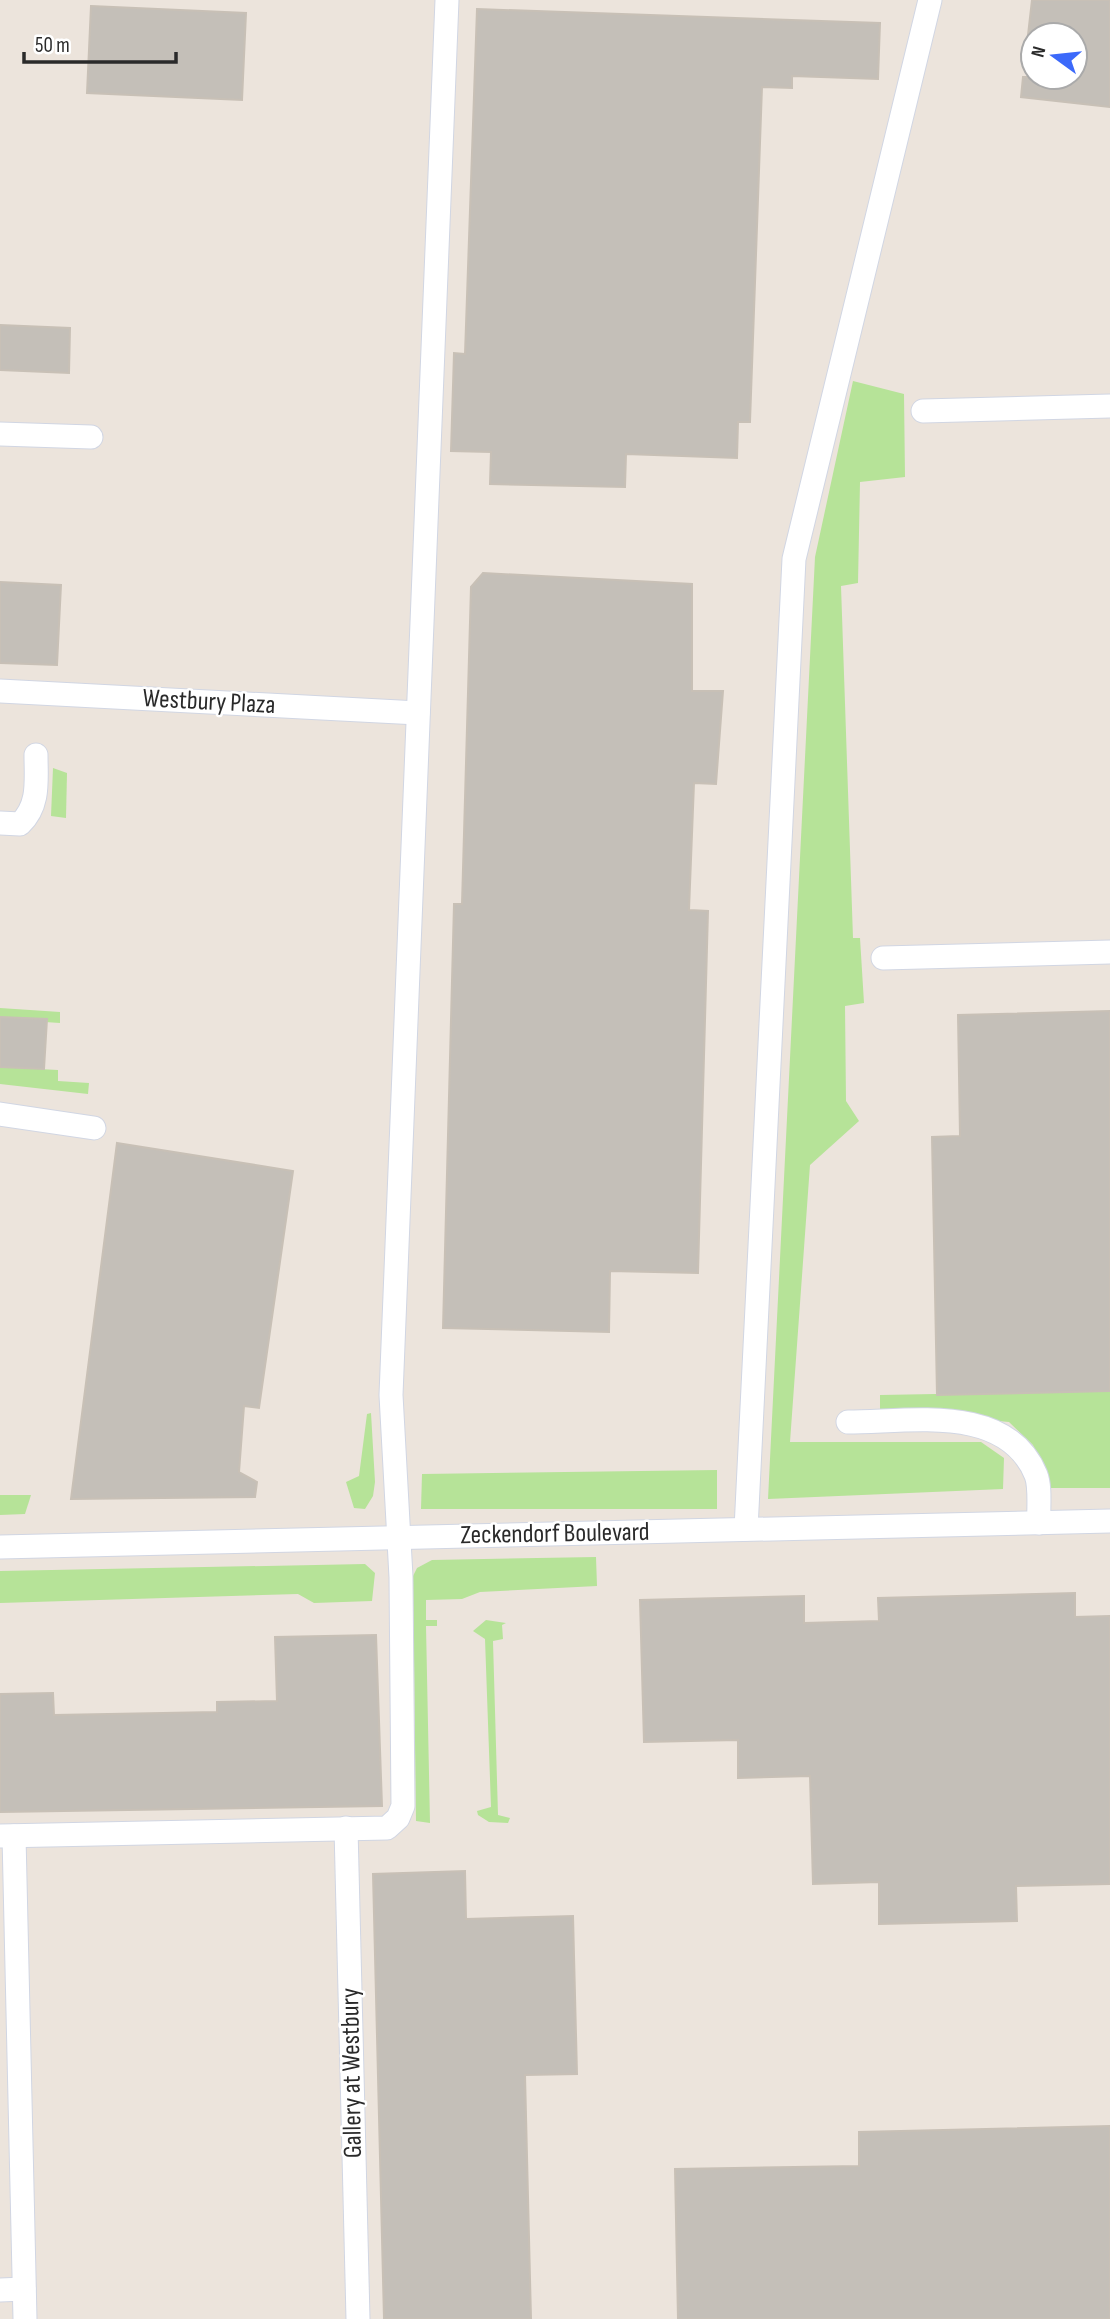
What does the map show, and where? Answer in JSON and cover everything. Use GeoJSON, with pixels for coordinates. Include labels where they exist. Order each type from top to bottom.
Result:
{"type":"FeatureCollection","features":[{"type":"Feature","properties":{"kind":"street"},"geometry":{"type":"LineString","coordinates":[[24,2319],[7,1836],[387,1828],[398,1818],[403,1806],[399,1538],[391,1395],[447,0]]}},
{"type":"Feature","properties":{"kind":"street"},"geometry":{"type":"LineString","coordinates":[[746,1529],[794,559],[930,0]]}},
{"type":"Feature","properties":{"kind":"street"},"geometry":{"type":"LineString","coordinates":[[923,411],[1110,406]]}},
{"type":"Feature","properties":{"kind":"street"},"geometry":{"type":"LineString","coordinates":[[0,434],[91,438]]}},
{"type":"Feature","properties":{"kind":"street","name":"Westbury Plaza"},"geometry":{"type":"LineString","coordinates":[[0,691],[418,713]]}},
{"type":"Feature","properties":{"kind":"street"},"geometry":{"type":"LineString","coordinates":[[0,823],[20,824],[29,815],[36,798],[36,755]]}},
{"type":"Feature","properties":{"kind":"street"},"geometry":{"type":"LineString","coordinates":[[883,958],[1110,952]]}},
{"type":"Feature","properties":{"kind":"street"},"geometry":{"type":"LineString","coordinates":[[0,1114],[94,1128]]}},
{"type":"Feature","properties":{"kind":"street"},"geometry":{"type":"LineString","coordinates":[[848,1422],[971,1422],[1015,1440],[1037,1476],[1039,1523]]}},
{"type":"Feature","properties":{"kind":"street","name":"Zeckendorf Boulevard"},"geometry":{"type":"LineString","coordinates":[[0,1547],[1110,1521]]}},
{"type":"Feature","properties":{"kind":"street","name":"Gallery at Westbury"},"geometry":{"type":"LineString","coordinates":[[346,1828],[358,2319]]}},
{"type":"Feature","properties":{"kind":"street"},"geometry":{"type":"LineString","coordinates":[[0,2290],[24,2290]]}},
{"type":"Feature","properties":{"kind":"green space"},"geometry":{"type":"Polygon","coordinates":[[[853,381],[904,394],[905,477],[860,482],[858,583],[841,586],[853,938],[860,938],[864,1003],[845,1006],[846,1101],[859,1121],[810,1165],[790,1442],[981,1442],[1004,1458],[1003,1489],[768,1499],[815,557],[853,381]]]}},
{"type":"Feature","properties":{"kind":"green space"},"geometry":{"type":"Polygon","coordinates":[[[53,768],[67,773],[66,818],[51,816],[53,768]]]}},
{"type":"Feature","properties":{"kind":"green space"},"geometry":{"type":"Polygon","coordinates":[[[0,1008],[60,1012],[60,1023],[0,1019],[0,1008]]]}},
{"type":"Feature","properties":{"kind":"green space"},"geometry":{"type":"Polygon","coordinates":[[[0,1067],[58,1070],[58,1081],[89,1083],[88,1094],[0,1084],[0,1067]]]}},
{"type":"Feature","properties":{"kind":"green space"},"geometry":{"type":"Polygon","coordinates":[[[1110,1391],[1110,1488],[1048,1488],[1033,1445],[1009,1422],[880,1410],[880,1395],[1110,1391]]]}},
{"type":"Feature","properties":{"kind":"green space"},"geometry":{"type":"Polygon","coordinates":[[[371,1413],[375,1482],[373,1496],[365,1509],[354,1508],[346,1482],[359,1476],[367,1414],[371,1413]]]}},
{"type":"Feature","properties":{"kind":"green space"},"geometry":{"type":"Polygon","coordinates":[[[717,1470],[717,1509],[421,1509],[422,1474],[717,1470]]]}},
{"type":"Feature","properties":{"kind":"green space"},"geometry":{"type":"Polygon","coordinates":[[[0,1495],[31,1495],[25,1514],[0,1515],[0,1495]]]}},
{"type":"Feature","properties":{"kind":"green space"},"geometry":{"type":"Polygon","coordinates":[[[596,1557],[597,1586],[480,1592],[462,1599],[426,1600],[426,1620],[437,1620],[437,1626],[426,1626],[430,1823],[416,1821],[413,1576],[417,1568],[432,1560],[596,1557]]]}},
{"type":"Feature","properties":{"kind":"green space"},"geometry":{"type":"Polygon","coordinates":[[[365,1564],[375,1573],[372,1601],[314,1603],[298,1594],[0,1603],[0,1571],[365,1564]]]}},
{"type":"Feature","properties":{"kind":"green space"},"geometry":{"type":"Polygon","coordinates":[[[486,1620],[506,1623],[502,1625],[503,1639],[493,1641],[498,1815],[510,1818],[508,1823],[489,1822],[478,1815],[477,1811],[491,1807],[485,1639],[473,1631],[486,1620]]]}},
{"type":"Feature","properties":{"kind":"building"},"geometry":{"type":"Polygon","coordinates":[[[1032,0],[1110,0],[1110,107],[1021,97],[1022,91],[1089,91],[1089,21],[1030,21],[1032,0]]]}},
{"type":"Feature","properties":{"kind":"building"},"geometry":{"type":"Polygon","coordinates":[[[91,6],[246,13],[242,100],[87,93],[91,6]]]}},
{"type":"Feature","properties":{"kind":"building"},"geometry":{"type":"Polygon","coordinates":[[[477,9],[880,23],[878,79],[792,76],[792,88],[762,87],[750,422],[738,422],[737,458],[626,454],[625,487],[490,484],[491,452],[451,451],[454,353],[465,354],[477,9]]]}},
{"type":"Feature","properties":{"kind":"building"},"geometry":{"type":"Polygon","coordinates":[[[0,325],[70,328],[69,373],[0,370],[0,325]]]}},
{"type":"Feature","properties":{"kind":"building"},"geometry":{"type":"Polygon","coordinates":[[[483,573],[692,584],[692,691],[723,691],[716,784],[694,783],[689,910],[708,911],[698,1273],[610,1271],[609,1332],[443,1328],[454,904],[462,904],[471,587],[483,573]]]}},
{"type":"Feature","properties":{"kind":"building"},"geometry":{"type":"Polygon","coordinates":[[[0,582],[61,585],[57,665],[0,663],[0,582]]]}},
{"type":"Feature","properties":{"kind":"building"},"geometry":{"type":"Polygon","coordinates":[[[1110,1011],[1110,1391],[937,1395],[932,1137],[960,1136],[958,1015],[1110,1011]]]}},
{"type":"Feature","properties":{"kind":"building"},"geometry":{"type":"Polygon","coordinates":[[[0,1017],[47,1019],[44,1069],[0,1067],[0,1017]]]}},
{"type":"Feature","properties":{"kind":"building"},"geometry":{"type":"Polygon","coordinates":[[[117,1143],[293,1171],[259,1408],[244,1406],[239,1472],[257,1482],[255,1497],[71,1499],[117,1143]]]}},
{"type":"Feature","properties":{"kind":"building"},"geometry":{"type":"Polygon","coordinates":[[[1075,1593],[1075,1617],[1110,1616],[1110,1884],[1016,1886],[1017,1921],[879,1924],[879,1882],[813,1884],[810,1776],[738,1778],[738,1740],[644,1742],[640,1600],[804,1596],[804,1623],[879,1621],[878,1598],[1075,1593]]]}},
{"type":"Feature","properties":{"kind":"building"},"geometry":{"type":"Polygon","coordinates":[[[376,1635],[382,1806],[0,1812],[0,1694],[53,1693],[54,1715],[217,1712],[217,1702],[277,1701],[275,1637],[376,1635]]]}},
{"type":"Feature","properties":{"kind":"building"},"geometry":{"type":"Polygon","coordinates":[[[465,1871],[466,1919],[573,1916],[577,2074],[525,2075],[531,2319],[384,2319],[373,1874],[465,1871]]]}},
{"type":"Feature","properties":{"kind":"building"},"geometry":{"type":"Polygon","coordinates":[[[1110,2126],[1110,2319],[678,2319],[675,2169],[859,2166],[859,2132],[1110,2126]]]}}]}
